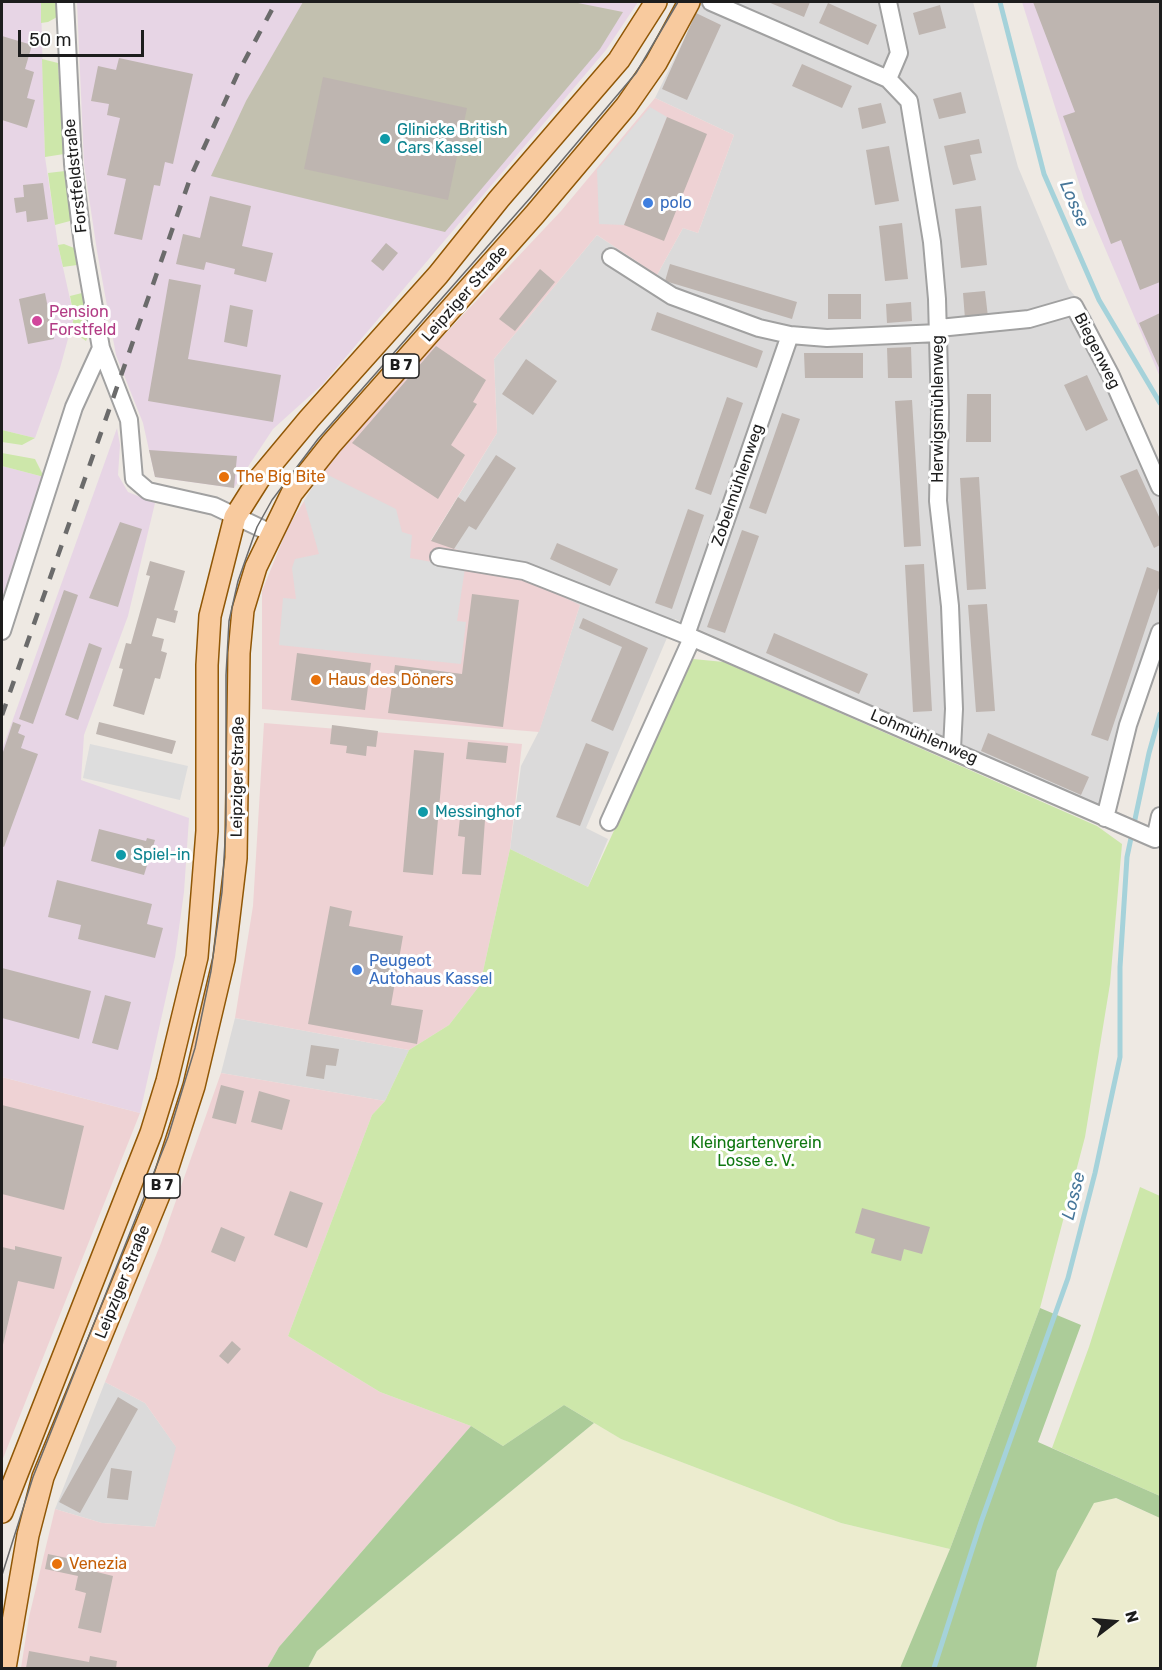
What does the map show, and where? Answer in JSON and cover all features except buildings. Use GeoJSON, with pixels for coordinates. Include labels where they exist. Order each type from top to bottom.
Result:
{"type":"FeatureCollection","features":[{"type":"Feature","properties":{"kind":"main road","name":"Leipziger Straße"},"geometry":{"type":"LineString","coordinates":[[2,1512],[151,1133],[167,1081],[198,957],[207,831],[207,665],[210,616],[235,517],[259,479],[295,436],[438,275],[499,199],[619,60],[656,2]]}},
{"type":"Feature","properties":{"kind":"main road","name":"Leipziger Straße"},"geometry":{"type":"LineString","coordinates":[[5,1668],[28,1535],[43,1477],[159,1195],[194,1086],[224,959],[236,858],[239,653],[243,610],[256,567],[292,493],[331,444],[535,214],[626,106],[656,63],[689,2]]}},
{"type":"Feature","properties":{"kind":"street","name":"Forstfeldstraße"},"geometry":{"type":"LineString","coordinates":[[65,2],[73,164],[101,348],[129,420],[131,471],[139,486],[148,491],[201,501],[271,533]]}},
{"type":"Feature","properties":{"kind":"street","name":"Herwigsmühlenweg"},"geometry":{"type":"LineString","coordinates":[[711,2],[888,79],[909,101],[932,242],[939,330],[938,501],[950,606],[954,709],[952,749]]}},
{"type":"Feature","properties":{"kind":"street"},"geometry":{"type":"LineString","coordinates":[[888,2],[899,54],[888,79]]}},
{"type":"Feature","properties":{"kind":"street"},"geometry":{"type":"LineString","coordinates":[[611,257],[672,296],[759,328],[790,335],[827,338],[939,330]]}},
{"type":"Feature","properties":{"kind":"street","name":"Biegenweg"},"geometry":{"type":"LineString","coordinates":[[939,330],[1029,319],[1074,306],[1111,376],[1161,488]]}},
{"type":"Feature","properties":{"kind":"street","name":"Zobelmühlenweg"},"geometry":{"type":"LineString","coordinates":[[689,636],[790,335]]}},
{"type":"Feature","properties":{"kind":"street"},"geometry":{"type":"LineString","coordinates":[[2,631],[74,407],[101,348]]}},
{"type":"Feature","properties":{"kind":"street","name":"Lohmühlenweg"},"geometry":{"type":"LineString","coordinates":[[439,557],[524,571],[689,636],[1150,837],[1161,816]]}},
{"type":"Feature","properties":{"kind":"street"},"geometry":{"type":"LineString","coordinates":[[1109,820],[1128,725],[1161,632]]}},
{"type":"Feature","properties":{"kind":"street"},"geometry":{"type":"LineString","coordinates":[[609,822],[689,636]]}},
{"type":"Feature","properties":{"kind":"shaded area"},"geometry":{"type":"Polygon","coordinates":[[[2,2],[41,2],[45,157],[58,245],[74,317],[60,368],[35,438],[2,430],[2,2]]]}},
{"type":"Feature","properties":{"kind":"shaded area"},"geometry":{"type":"Polygon","coordinates":[[[77,2],[638,2],[606,50],[323,384],[273,429],[234,488],[155,477],[143,423],[116,355],[97,251],[84,164],[77,2]]]}},
{"type":"Feature","properties":{"kind":"shaded area"},"geometry":{"type":"Polygon","coordinates":[[[303,2],[573,2],[623,12],[600,49],[445,232],[211,176],[246,101],[303,2]]]}},
{"type":"Feature","properties":{"kind":"shaded area"},"geometry":{"type":"Polygon","coordinates":[[[702,2],[973,2],[1018,167],[1069,289],[1091,315],[1160,470],[1160,649],[1127,745],[1111,810],[675,619],[586,828],[608,839],[588,887],[510,849],[521,766],[539,731],[580,605],[473,569],[466,553],[431,541],[497,433],[494,359],[597,235],[657,275],[683,228],[698,233],[734,135],[655,98],[702,2]]]}},
{"type":"Feature","properties":{"kind":"shaded area"},"geometry":{"type":"Polygon","coordinates":[[[1022,2],[1160,2],[1160,377],[1084,199],[1022,2]]]}},
{"type":"Feature","properties":{"kind":"shaded area"},"geometry":{"type":"Polygon","coordinates":[[[655,98],[734,135],[698,233],[683,228],[657,275],[597,235],[494,359],[497,433],[431,540],[466,553],[474,569],[532,582],[580,605],[539,732],[262,709],[262,591],[288,527],[322,472],[377,406],[561,211],[655,98]]]}},
{"type":"Feature","properties":{"kind":"shaded area"},"geometry":{"type":"Polygon","coordinates":[[[650,107],[667,117],[624,225],[599,224],[597,170],[650,107]]]}},
{"type":"Feature","properties":{"kind":"shaded area"},"geometry":{"type":"Polygon","coordinates":[[[117,428],[120,445],[118,475],[128,492],[155,503],[128,616],[84,735],[81,780],[189,818],[184,892],[175,957],[140,1113],[2,1077],[2,750],[117,428]]]}},
{"type":"Feature","properties":{"kind":"shaded area"},"geometry":{"type":"Polygon","coordinates":[[[2,466],[44,477],[2,598],[2,466]]]}},
{"type":"Feature","properties":{"kind":"shaded area"},"geometry":{"type":"Polygon","coordinates":[[[322,472],[396,509],[402,532],[412,535],[410,558],[465,568],[457,621],[466,622],[461,664],[279,645],[283,598],[296,599],[292,568],[295,559],[319,554],[304,501],[322,472]]]}},
{"type":"Feature","properties":{"kind":"shaded area"},"geometry":{"type":"Polygon","coordinates":[[[264,723],[522,744],[510,849],[480,985],[449,1025],[409,1050],[235,1018],[253,906],[264,723]]]}},
{"type":"Feature","properties":{"kind":"shaded area"},"geometry":{"type":"Polygon","coordinates":[[[90,744],[188,766],[180,800],[83,778],[90,744]]]}},
{"type":"Feature","properties":{"kind":"shaded area"},"geometry":{"type":"Polygon","coordinates":[[[235,1018],[409,1050],[385,1101],[221,1073],[235,1018]]]}},
{"type":"Feature","properties":{"kind":"shaded area"},"geometry":{"type":"Polygon","coordinates":[[[221,1073],[385,1101],[372,1115],[288,1336],[380,1392],[471,1426],[279,1647],[267,1668],[21,1668],[29,1617],[55,1509],[102,1523],[155,1527],[176,1447],[145,1403],[105,1382],[161,1243],[221,1073]]]}},
{"type":"Feature","properties":{"kind":"shaded area"},"geometry":{"type":"Polygon","coordinates":[[[2,1077],[140,1113],[2,1461],[2,1077]]]}},
{"type":"Feature","properties":{"kind":"shaded area"},"geometry":{"type":"Polygon","coordinates":[[[105,1382],[145,1403],[177,1448],[155,1527],[102,1523],[55,1509],[105,1382]]]}},
{"type":"Feature","properties":{"kind":"green space"},"geometry":{"type":"Polygon","coordinates":[[[41,2],[58,2],[59,16],[41,23],[41,2]]]}},
{"type":"Feature","properties":{"kind":"green space"},"geometry":{"type":"Polygon","coordinates":[[[42,59],[58,63],[64,154],[45,157],[42,59]]]}},
{"type":"Feature","properties":{"kind":"green space"},"geometry":{"type":"Polygon","coordinates":[[[65,171],[71,218],[70,221],[55,225],[48,173],[65,171]]]}},
{"type":"Feature","properties":{"kind":"green space"},"geometry":{"type":"Polygon","coordinates":[[[64,244],[74,248],[77,265],[63,267],[58,245],[64,244]]]}},
{"type":"Feature","properties":{"kind":"green space"},"geometry":{"type":"Polygon","coordinates":[[[82,293],[90,331],[86,341],[71,330],[74,317],[70,296],[82,293]]]}},
{"type":"Feature","properties":{"kind":"green space"},"geometry":{"type":"Polygon","coordinates":[[[2,430],[35,438],[22,445],[2,442],[2,430]]]}},
{"type":"Feature","properties":{"kind":"green space"},"geometry":{"type":"Polygon","coordinates":[[[2,453],[35,459],[44,477],[2,466],[2,453]]]}},
{"type":"Feature","properties":{"kind":"green space","name":"Kleingartenverein Losse e. V."},"geometry":{"type":"Polygon","coordinates":[[[693,659],[724,662],[1097,826],[1122,844],[1110,984],[1085,1137],[1040,1308],[950,1549],[841,1523],[621,1439],[564,1405],[503,1446],[471,1426],[380,1392],[288,1336],[372,1115],[385,1101],[409,1050],[449,1025],[480,985],[510,849],[588,887],[693,659]]]}},
{"type":"Feature","properties":{"kind":"green space"},"geometry":{"type":"Polygon","coordinates":[[[1140,1187],[1160,1196],[1160,1496],[1052,1448],[1089,1347],[1140,1187]]]}},
{"type":"Feature","properties":{"kind":"green space"},"geometry":{"type":"Polygon","coordinates":[[[1040,1308],[1081,1325],[1038,1442],[1160,1496],[1160,1518],[1116,1498],[1094,1503],[1057,1571],[1036,1668],[900,1668],[950,1549],[1040,1308]]]}},
{"type":"Feature","properties":{"kind":"green space"},"geometry":{"type":"Polygon","coordinates":[[[564,1405],[594,1423],[317,1651],[308,1668],[267,1668],[279,1647],[471,1426],[503,1446],[564,1405]]]}},
{"type":"Feature","properties":{"kind":"green space"},"geometry":{"type":"Polygon","coordinates":[[[594,1423],[621,1439],[841,1523],[950,1549],[900,1668],[308,1668],[317,1651],[594,1423]]]}},
{"type":"Feature","properties":{"kind":"green space"},"geometry":{"type":"Polygon","coordinates":[[[1115,1498],[1160,1518],[1160,1668],[1036,1668],[1057,1571],[1094,1502],[1115,1498]]]}},
{"type":"Feature","properties":{"kind":"waterway","name":"Losse"},"geometry":{"type":"LineString","coordinates":[[1000,2],[1044,174],[1099,300],[1160,403]]}},
{"type":"Feature","properties":{"kind":"waterway","name":"Losse"},"geometry":{"type":"LineString","coordinates":[[934,1668],[981,1522],[1068,1278],[1095,1173],[1120,1057],[1120,967],[1127,857],[1149,753],[1160,714]]}},
{"type":"Feature","properties":{"kind":"tram line"},"geometry":{"type":"LineString","coordinates":[[2,1575],[33,1477],[168,1137],[195,1048],[211,971],[222,892],[226,825],[226,675],[229,621],[238,581],[257,527],[272,500],[318,439],[531,197],[636,73],[678,2]]}},
{"type":"Feature","properties":{"kind":"railway"},"geometry":{"type":"LineString","coordinates":[[2,715],[191,176],[238,73],[276,2]]}},
{"type":"Feature","properties":{"kind":"place","name":"Glinicke British Cars Kassel"},"geometry":{"type":"Point","coordinates":[385,139]}},
{"type":"Feature","properties":{"kind":"place","name":"polo"},"geometry":{"type":"Point","coordinates":[648,203]}},
{"type":"Feature","properties":{"kind":"place","name":"Pension Forstfeld"},"geometry":{"type":"Point","coordinates":[37,321]}},
{"type":"Feature","properties":{"kind":"place","name":"The Big Bite"},"geometry":{"type":"Point","coordinates":[224,477]}},
{"type":"Feature","properties":{"kind":"place","name":"Haus des Döners"},"geometry":{"type":"Point","coordinates":[316,680]}},
{"type":"Feature","properties":{"kind":"place","name":"Messinghof"},"geometry":{"type":"Point","coordinates":[423,812]}},
{"type":"Feature","properties":{"kind":"place","name":"Spiel-in"},"geometry":{"type":"Point","coordinates":[121,855]}},
{"type":"Feature","properties":{"kind":"place","name":"Peugeot Autohaus Kassel"},"geometry":{"type":"Point","coordinates":[357,970]}},
{"type":"Feature","properties":{"kind":"place","name":"Venezia"},"geometry":{"type":"Point","coordinates":[57,1564]}}]}
